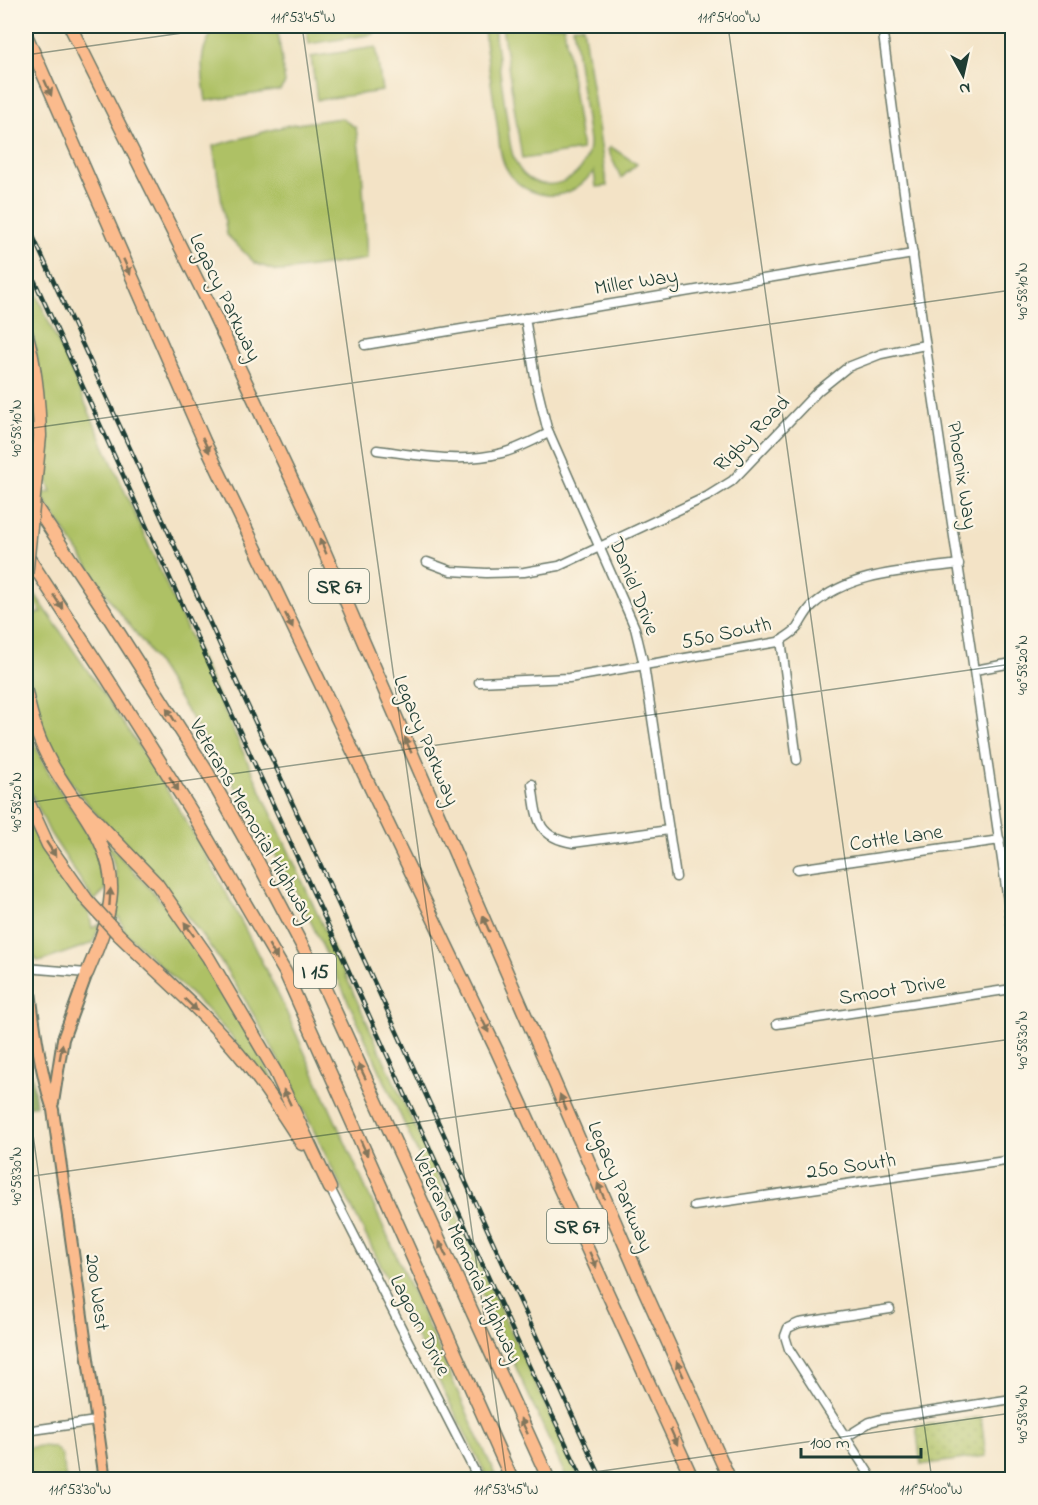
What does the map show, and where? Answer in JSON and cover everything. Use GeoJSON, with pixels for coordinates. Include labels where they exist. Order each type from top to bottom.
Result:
{"type":"FeatureCollection","features":[{"type":"Feature","properties":{"kind":"highway","name":"Legacy Parkway"},"geometry":{"type":"LineString","coordinates":[[70,26],[209,304],[309,516],[604,1197],[730,1479]]}},
{"type":"Feature","properties":{"kind":"highway","name":"SR 67"},"geometry":{"type":"LineString","coordinates":[[26,35],[204,441],[497,1051],[693,1479]]}},
{"type":"Feature","properties":{"kind":"highway"},"geometry":{"type":"LineString","coordinates":[[26,332],[34,363],[40,436],[26,577]]}},
{"type":"Feature","properties":{"kind":"highway","name":"Veterans Memorial Highway"},"geometry":{"type":"LineString","coordinates":[[26,492],[193,751],[259,864],[325,989],[549,1479]]}},
{"type":"Feature","properties":{"kind":"highway","name":"I 15"},"geometry":{"type":"LineString","coordinates":[[26,554],[193,814],[285,972],[512,1479]]}},
{"type":"Feature","properties":{"kind":"highway"},"geometry":{"type":"LineString","coordinates":[[26,692],[33,723],[50,761],[94,829],[103,849],[108,869],[111,891],[105,927],[87,973]]}},
{"type":"Feature","properties":{"kind":"highway"},"geometry":{"type":"LineString","coordinates":[[26,797],[48,845],[87,900],[246,1062],[275,1102],[330,1188]]}},
{"type":"Feature","properties":{"kind":"highway"},"geometry":{"type":"LineString","coordinates":[[78,802],[157,884],[208,957],[274,1071],[330,1188]]}},
{"type":"Feature","properties":{"kind":"main road"},"geometry":{"type":"LineString","coordinates":[[26,965],[34,1021],[53,1110]]}},
{"type":"Feature","properties":{"kind":"main road"},"geometry":{"type":"LineString","coordinates":[[53,1110],[63,1039],[87,973]]}},
{"type":"Feature","properties":{"kind":"main road","name":"200 West"},"geometry":{"type":"LineString","coordinates":[[53,1110],[105,1479]]}},
{"type":"Feature","properties":{"kind":"street","name":"Phoenix Way"},"geometry":{"type":"LineString","coordinates":[[882,26],[925,345],[1012,929]]}},
{"type":"Feature","properties":{"kind":"street","name":"Miller Way"},"geometry":{"type":"LineString","coordinates":[[365,345],[913,254]]}},
{"type":"Feature","properties":{"kind":"street","name":"Daniel Drive"},"geometry":{"type":"LineString","coordinates":[[525,318],[538,392],[549,433],[635,628],[645,665],[675,877]]}},
{"type":"Feature","properties":{"kind":"street","name":"Rigby Road"},"geometry":{"type":"LineString","coordinates":[[427,562],[451,571],[486,573],[524,572],[559,566],[708,496],[732,481],[818,391],[848,367],[881,354],[925,345]]}},
{"type":"Feature","properties":{"kind":"street"},"geometry":{"type":"LineString","coordinates":[[377,450],[474,459],[503,453],[549,433]]}},
{"type":"Feature","properties":{"kind":"street","name":"550 South"},"geometry":{"type":"LineString","coordinates":[[479,682],[569,678],[739,650],[781,640],[795,630],[811,607],[828,594],[846,585],[878,576],[959,564]]}},
{"type":"Feature","properties":{"kind":"street"},"geometry":{"type":"LineString","coordinates":[[781,640],[797,760]]}},
{"type":"Feature","properties":{"kind":"street"},"geometry":{"type":"LineString","coordinates":[[975,670],[1012,663]]}},
{"type":"Feature","properties":{"kind":"street"},"geometry":{"type":"LineString","coordinates":[[532,784],[540,824],[558,841],[573,843],[669,830]]}},
{"type":"Feature","properties":{"kind":"street","name":"Cottle Lane"},"geometry":{"type":"LineString","coordinates":[[797,869],[1000,840]]}},
{"type":"Feature","properties":{"kind":"street"},"geometry":{"type":"LineString","coordinates":[[26,965],[87,973]]}},
{"type":"Feature","properties":{"kind":"street","name":"Smoot Drive"},"geometry":{"type":"LineString","coordinates":[[777,1024],[1012,989]]}},
{"type":"Feature","properties":{"kind":"street","name":"250 South"},"geometry":{"type":"LineString","coordinates":[[694,1206],[1012,1160]]}},
{"type":"Feature","properties":{"kind":"street","name":"Lagoon Drive"},"geometry":{"type":"LineString","coordinates":[[330,1188],[479,1479]]}},
{"type":"Feature","properties":{"kind":"street"},"geometry":{"type":"LineString","coordinates":[[873,1479],[789,1349],[785,1336],[789,1328],[800,1323],[890,1309]]}},
{"type":"Feature","properties":{"kind":"street"},"geometry":{"type":"LineString","coordinates":[[846,1437],[870,1422],[881,1419],[1012,1399]]}},
{"type":"Feature","properties":{"kind":"street"},"geometry":{"type":"LineString","coordinates":[[26,1431],[96,1421]]}},
{"type":"Feature","properties":{"kind":"green space"},"geometry":{"type":"Polygon","coordinates":[[[218,26],[277,26],[285,83],[280,90],[206,101],[202,71],[203,52],[211,34],[218,26]]]}},
{"type":"Feature","properties":{"kind":"green space"},"geometry":{"type":"Polygon","coordinates":[[[306,26],[373,26],[374,34],[309,44],[306,26]]]}},
{"type":"Feature","properties":{"kind":"green space"},"geometry":{"type":"Polygon","coordinates":[[[484,26],[495,26],[513,156],[523,174],[534,181],[546,184],[559,183],[571,177],[581,168],[587,156],[589,141],[573,26],[583,26],[607,186],[596,187],[594,171],[579,186],[567,192],[554,195],[540,194],[523,187],[509,173],[501,152],[484,26]]]}},
{"type":"Feature","properties":{"kind":"green space"},"geometry":{"type":"Polygon","coordinates":[[[502,26],[564,26],[582,150],[522,159],[502,26]]]}},
{"type":"Feature","properties":{"kind":"green space"},"geometry":{"type":"Polygon","coordinates":[[[376,47],[382,91],[317,100],[311,57],[376,47]]]}},
{"type":"Feature","properties":{"kind":"green space"},"geometry":{"type":"Polygon","coordinates":[[[341,118],[356,128],[362,169],[367,259],[284,271],[276,271],[255,263],[227,235],[213,146],[289,125],[341,118]]]}},
{"type":"Feature","properties":{"kind":"green space"},"geometry":{"type":"Polygon","coordinates":[[[611,147],[637,164],[621,178],[608,150],[611,147]]]}},
{"type":"Feature","properties":{"kind":"green space"},"geometry":{"type":"Polygon","coordinates":[[[26,271],[168,588],[420,1138],[580,1479],[567,1479],[299,897],[256,820],[145,645],[113,604],[40,494],[41,491],[51,492],[43,469],[44,401],[33,336],[26,314],[26,271]]]}},
{"type":"Feature","properties":{"kind":"green space"},"geometry":{"type":"Polygon","coordinates":[[[26,350],[33,403],[33,456],[26,456],[26,350]]]}},
{"type":"Feature","properties":{"kind":"green space"},"geometry":{"type":"Polygon","coordinates":[[[30,587],[160,779],[231,902],[280,998],[497,1479],[488,1479],[283,1069],[239,990],[188,918],[86,802],[54,755],[35,704],[29,669],[27,614],[42,613],[29,594],[30,587]]]}},
{"type":"Feature","properties":{"kind":"green space"},"geometry":{"type":"Polygon","coordinates":[[[26,721],[45,766],[86,831],[99,858],[107,888],[94,901],[50,833],[27,784],[26,721]]]}},
{"type":"Feature","properties":{"kind":"green space"},"geometry":{"type":"Polygon","coordinates":[[[26,812],[44,851],[69,890],[89,912],[92,928],[100,924],[93,943],[42,961],[38,961],[33,956],[26,910],[26,812]]]}},
{"type":"Feature","properties":{"kind":"green space"},"geometry":{"type":"Polygon","coordinates":[[[104,839],[174,915],[206,959],[298,1124],[230,1035],[125,932],[119,917],[113,921],[117,899],[117,879],[104,839]]]}},
{"type":"Feature","properties":{"kind":"green space"},"geometry":{"type":"Polygon","coordinates":[[[26,1073],[32,1075],[36,1105],[26,1107],[26,1073]]]}},
{"type":"Feature","properties":{"kind":"green space"},"geometry":{"type":"Polygon","coordinates":[[[981,1417],[986,1456],[921,1465],[916,1426],[981,1417]]]}},
{"type":"Feature","properties":{"kind":"green space"},"geometry":{"type":"Polygon","coordinates":[[[54,1447],[62,1455],[66,1479],[26,1479],[26,1448],[54,1447]]]}},
{"type":"Feature","properties":{"kind":"railway"},"geometry":{"type":"LineString","coordinates":[[26,221],[602,1480]]}},
{"type":"Feature","properties":{"kind":"railway"},"geometry":{"type":"LineString","coordinates":[[26,262],[521,1349],[583,1480]]}}]}
